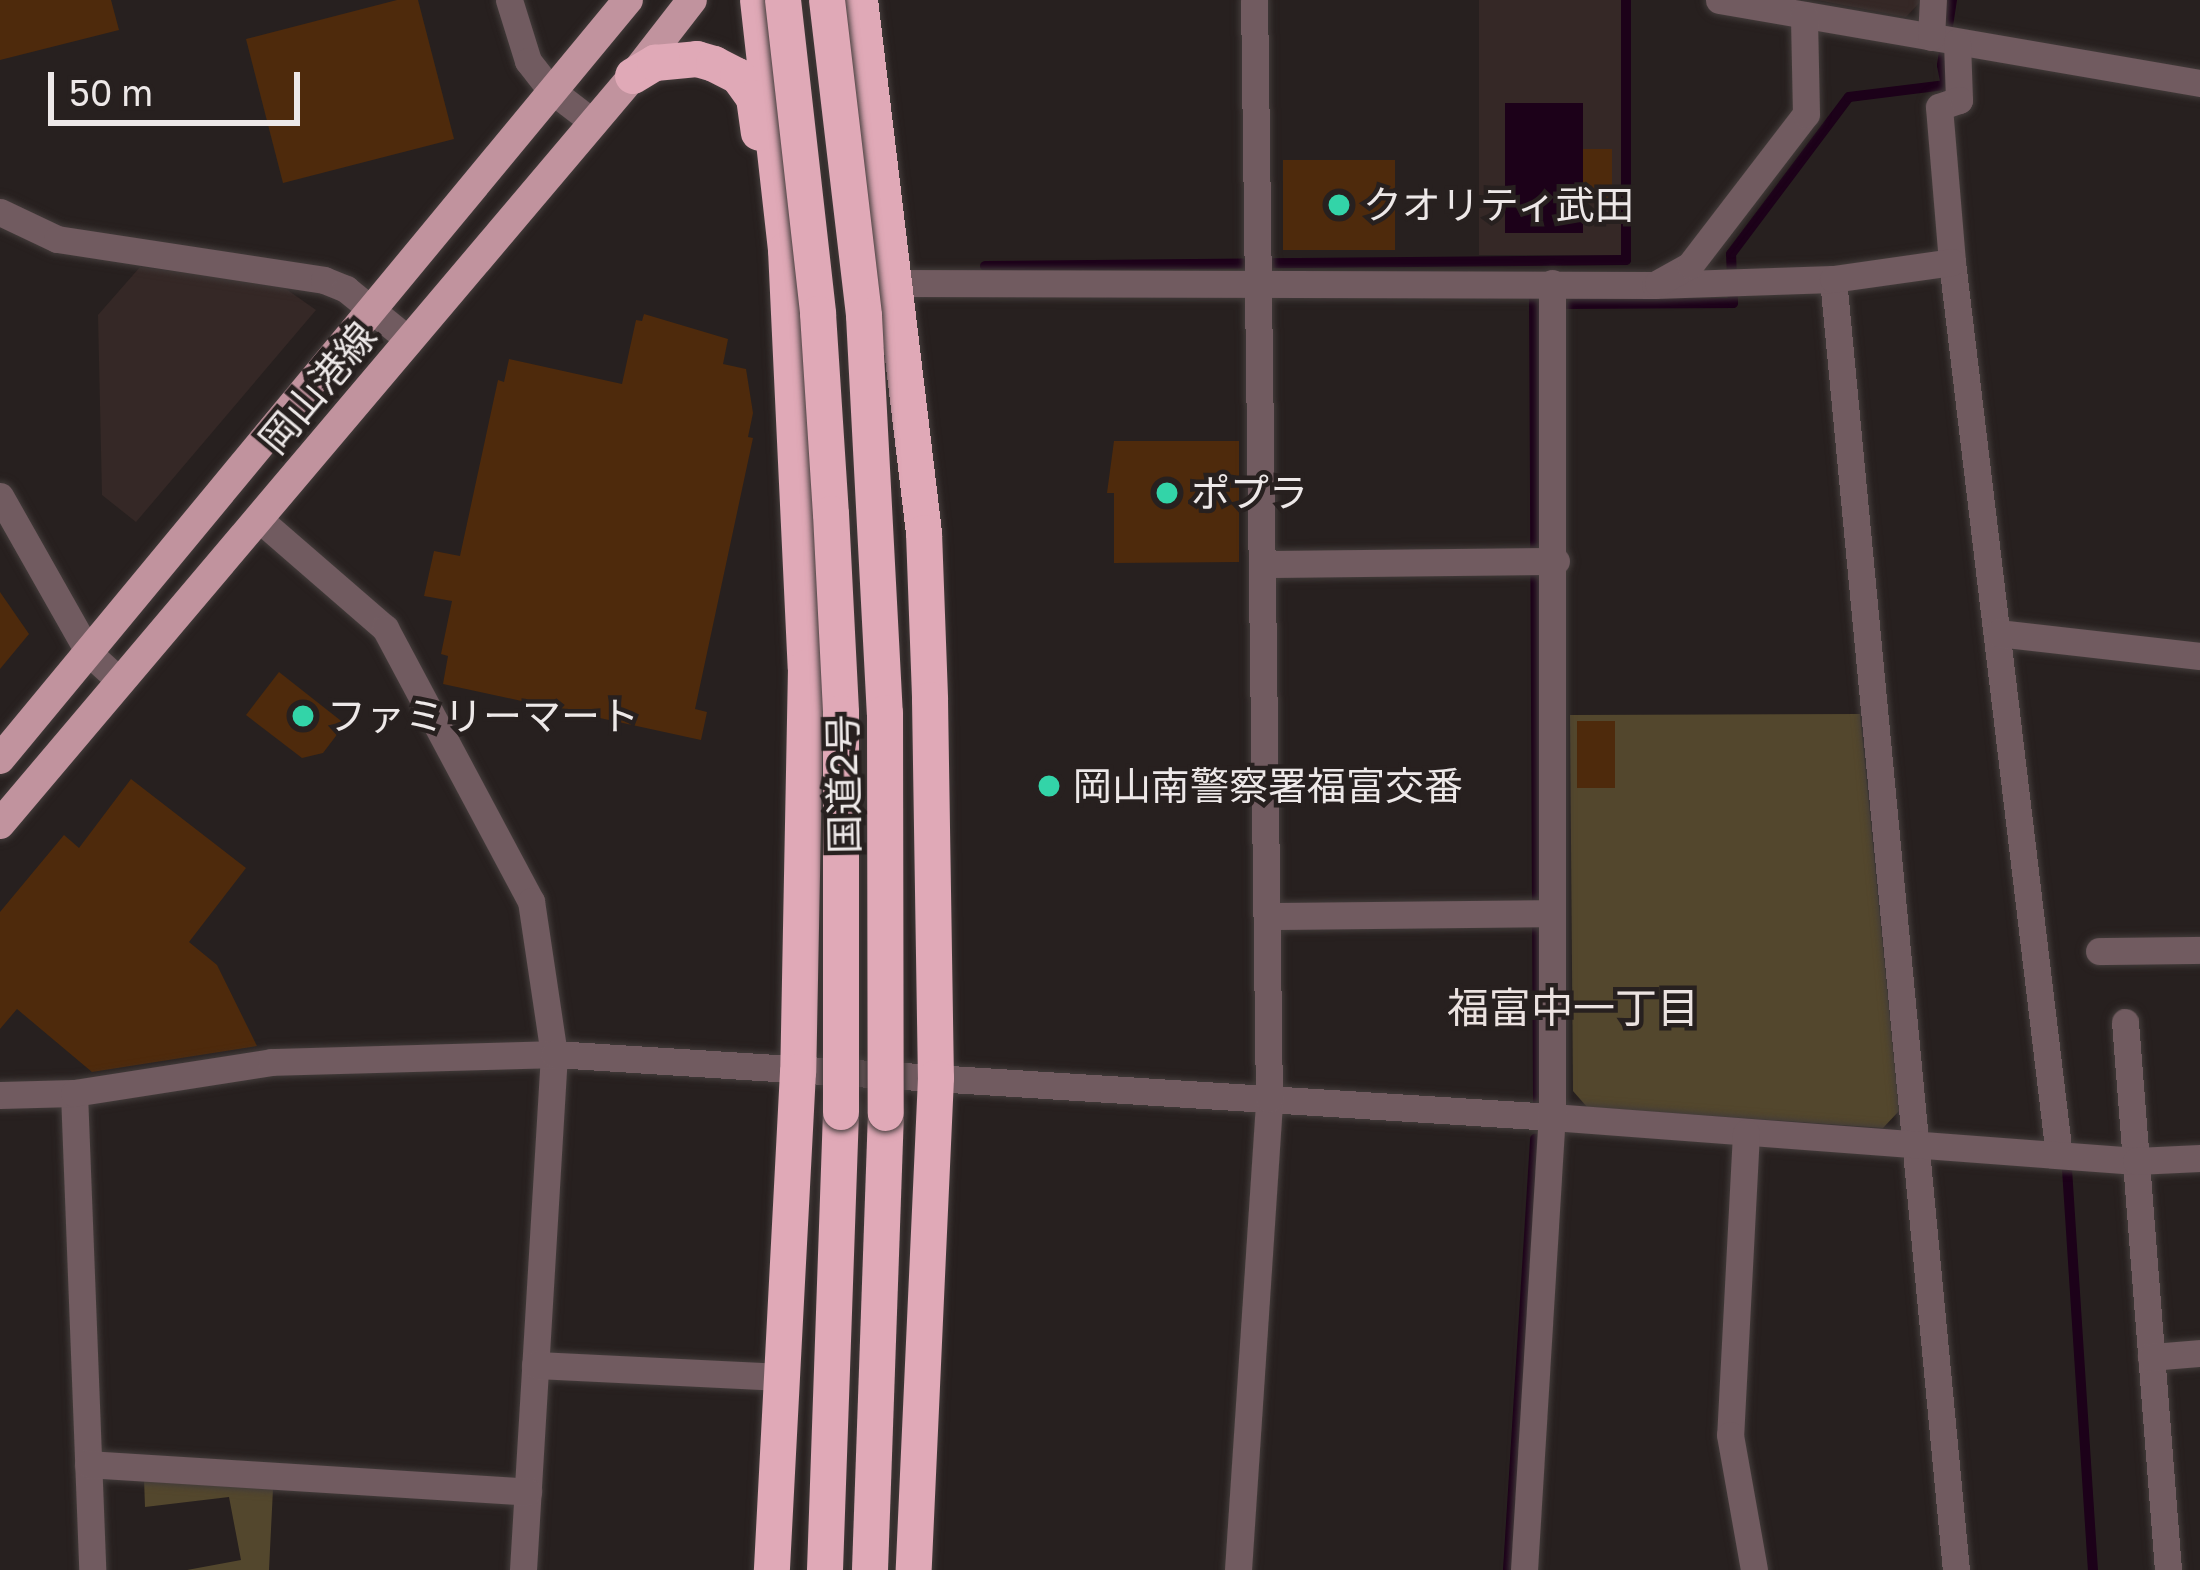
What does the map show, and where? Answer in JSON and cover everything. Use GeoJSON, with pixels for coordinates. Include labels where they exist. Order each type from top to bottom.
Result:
{"type":"FeatureCollection","features":[{"type":"Feature","properties":{"kind":"highway"},"geometry":{"type":"LineString","coordinates":[[758,0],[791,349],[806,668],[798,1072],[772,1570]]}},
{"type":"Feature","properties":{"kind":"highway","name":"国道2号"},"geometry":{"type":"LineString","coordinates":[[783,0],[818,314],[841,713],[841,1112],[825,1570]]}},
{"type":"Feature","properties":{"kind":"highway","name":"国道2号"},"geometry":{"type":"LineString","coordinates":[[826,0],[864,316],[884,690],[886,1113],[870,1570]]}},
{"type":"Feature","properties":{"kind":"highway"},"geometry":{"type":"LineString","coordinates":[[860,0],[924,533],[936,1078],[914,1570]]}},
{"type":"Feature","properties":{"kind":"highway"},"geometry":{"type":"LineString","coordinates":[[633,76],[655,63],[697,59],[738,76],[754,98],[774,297],[791,349]]}},
{"type":"Feature","properties":{"kind":"main road","name":"岡山港線"},"geometry":{"type":"LineString","coordinates":[[0,759],[375,312],[551,89],[628,0]]}},
{"type":"Feature","properties":{"kind":"main road","name":"岡山港線"},"geometry":{"type":"LineString","coordinates":[[0,824],[594,123],[692,0]]}},
{"type":"Feature","properties":{"kind":"street"},"geometry":{"type":"LineString","coordinates":[[509,0],[528,62],[551,89],[594,123]]}},
{"type":"Feature","properties":{"kind":"street"},"geometry":{"type":"LineString","coordinates":[[1238,1570],[1270,1099],[1254,0]]}},
{"type":"Feature","properties":{"kind":"street"},"geometry":{"type":"LineString","coordinates":[[1719,0],[2200,83]]}},
{"type":"Feature","properties":{"kind":"street"},"geometry":{"type":"LineString","coordinates":[[1933,0],[1959,100],[1939,107],[1952,262],[2005,633],[2059,1155]]}},
{"type":"Feature","properties":{"kind":"street"},"geometry":{"type":"LineString","coordinates":[[1655,285],[1690,265],[1806,114],[1804,15]]}},
{"type":"Feature","properties":{"kind":"street"},"geometry":{"type":"LineString","coordinates":[[0,212],[57,239],[324,280],[410,341]]}},
{"type":"Feature","properties":{"kind":"street"},"geometry":{"type":"LineString","coordinates":[[895,283],[1256,269],[1544,291],[1833,279],[1952,262]]}},
{"type":"Feature","properties":{"kind":"street"},"geometry":{"type":"LineString","coordinates":[[1833,279],[1956,1570]]}},
{"type":"Feature","properties":{"kind":"street"},"geometry":{"type":"LineString","coordinates":[[1524,1570],[1552,1117],[1541,913],[1544,291]]}},
{"type":"Feature","properties":{"kind":"street"},"geometry":{"type":"LineString","coordinates":[[0,496],[89,653],[120,680]]}},
{"type":"Feature","properties":{"kind":"street"},"geometry":{"type":"LineString","coordinates":[[259,519],[386,628],[531,901],[554,1054],[524,1570]]}},
{"type":"Feature","properties":{"kind":"street"},"geometry":{"type":"LineString","coordinates":[[1262,565],[1542,561]]}},
{"type":"Feature","properties":{"kind":"street"},"geometry":{"type":"LineString","coordinates":[[2005,633],[2200,656]]}},
{"type":"Feature","properties":{"kind":"street"},"geometry":{"type":"LineString","coordinates":[[1267,916],[1541,913]]}},
{"type":"Feature","properties":{"kind":"street"},"geometry":{"type":"LineString","coordinates":[[2099,951],[2200,950]]}},
{"type":"Feature","properties":{"kind":"street"},"geometry":{"type":"LineString","coordinates":[[2126,1022],[2168,1570]]}},
{"type":"Feature","properties":{"kind":"street"},"geometry":{"type":"LineString","coordinates":[[0,1095],[74,1093],[272,1062],[554,1054],[1552,1117],[2136,1161],[2200,1158]]}},
{"type":"Feature","properties":{"kind":"street"},"geometry":{"type":"LineString","coordinates":[[74,1093],[92,1570]]}},
{"type":"Feature","properties":{"kind":"street"},"geometry":{"type":"LineString","coordinates":[[1746,1133],[1730,1436],[1754,1570]]}},
{"type":"Feature","properties":{"kind":"street"},"geometry":{"type":"LineString","coordinates":[[2151,1357],[2200,1353]]}},
{"type":"Feature","properties":{"kind":"street"},"geometry":{"type":"LineString","coordinates":[[536,1365],[784,1377]]}},
{"type":"Feature","properties":{"kind":"street"},"geometry":{"type":"LineString","coordinates":[[88,1464],[528,1492]]}},
{"type":"Feature","properties":{"kind":"shaded area"},"geometry":{"type":"Polygon","coordinates":[[[1479,0],[1621,0],[1621,255],[1479,255],[1479,0]]]}},
{"type":"Feature","properties":{"kind":"shaded area"},"geometry":{"type":"Polygon","coordinates":[[[1817,0],[1922,0],[1906,17],[1817,0]]]}},
{"type":"Feature","properties":{"kind":"shaded area"},"geometry":{"type":"Polygon","coordinates":[[[1505,103],[1583,103],[1583,233],[1505,233],[1505,103]]]}},
{"type":"Feature","properties":{"kind":"shaded area"},"geometry":{"type":"Polygon","coordinates":[[[140,267],[279,284],[316,310],[136,522],[102,495],[98,315],[140,267]]]}},
{"type":"Feature","properties":{"kind":"shaded area"},"geometry":{"type":"Polygon","coordinates":[[[1860,714],[1899,1111],[1883,1128],[1587,1107],[1573,1091],[1570,715],[1860,714]]]}},
{"type":"Feature","properties":{"kind":"shaded area"},"geometry":{"type":"Polygon","coordinates":[[[144,1479],[273,1489],[269,1570],[187,1570],[241,1560],[229,1497],[145,1507],[144,1479]]]}},
{"type":"Feature","properties":{"kind":"building"},"geometry":{"type":"Polygon","coordinates":[[[0,0],[111,0],[119,30],[0,60],[0,0]]]}},
{"type":"Feature","properties":{"kind":"building"},"geometry":{"type":"Polygon","coordinates":[[[397,0],[418,0],[454,139],[283,183],[246,39],[397,0]]]}},
{"type":"Feature","properties":{"kind":"building"},"geometry":{"type":"Polygon","coordinates":[[[1583,149],[1612,149],[1612,199],[1583,199],[1583,149]]]}},
{"type":"Feature","properties":{"kind":"building","name":"クオリティ武田"},"geometry":{"type":"Polygon","coordinates":[[[1283,160],[1395,160],[1395,250],[1283,250],[1283,160]]]}},
{"type":"Feature","properties":{"kind":"building"},"geometry":{"type":"Polygon","coordinates":[[[644,314],[728,339],[723,364],[746,369],[753,413],[748,437],[753,438],[695,709],[707,712],[701,740],[443,684],[448,656],[441,654],[452,601],[424,596],[434,551],[460,556],[498,380],[504,382],[509,359],[622,384],[636,320],[642,321],[644,314]]]}},
{"type":"Feature","properties":{"kind":"building"},"geometry":{"type":"Polygon","coordinates":[[[1114,441],[1239,441],[1239,562],[1114,563],[1114,493],[1107,493],[1114,441]]]}},
{"type":"Feature","properties":{"kind":"building"},"geometry":{"type":"Polygon","coordinates":[[[0,592],[29,634],[0,669],[0,592]]]}},
{"type":"Feature","properties":{"kind":"building"},"geometry":{"type":"Polygon","coordinates":[[[279,672],[345,724],[323,753],[302,758],[246,715],[279,672]]]}},
{"type":"Feature","properties":{"kind":"building"},"geometry":{"type":"Polygon","coordinates":[[[1577,721],[1615,721],[1615,788],[1577,788],[1577,721]]]}},
{"type":"Feature","properties":{"kind":"building"},"geometry":{"type":"Polygon","coordinates":[[[131,779],[246,868],[189,942],[217,965],[257,1046],[92,1072],[17,1009],[0,1029],[0,912],[64,835],[79,848],[131,779]]]}},
{"type":"Feature","properties":{"kind":"waterway"},"geometry":{"type":"LineString","coordinates":[[985,266],[1626,260],[1626,0]]}},
{"type":"Feature","properties":{"kind":"waterway"},"geometry":{"type":"LineString","coordinates":[[1947,91],[1942,65],[1952,0]]}},
{"type":"Feature","properties":{"kind":"waterway"},"geometry":{"type":"LineString","coordinates":[[1555,304],[1733,303],[1731,254],[1849,97],[1946,85]]}},
{"type":"Feature","properties":{"kind":"waterway"},"geometry":{"type":"LineString","coordinates":[[1534,288],[1538,1102]]}},
{"type":"Feature","properties":{"kind":"waterway"},"geometry":{"type":"LineString","coordinates":[[1508,1570],[1535,1139]]}},
{"type":"Feature","properties":{"kind":"waterway"},"geometry":{"type":"LineString","coordinates":[[2067,1169],[2093,1570]]}},
{"type":"Feature","properties":{"kind":"place","name":"クオリティ武田"},"geometry":{"type":"Point","coordinates":[1339,205]}},
{"type":"Feature","properties":{"kind":"place","name":"ポプラ"},"geometry":{"type":"Point","coordinates":[1167,493]}},
{"type":"Feature","properties":{"kind":"place","name":"ファミリーマート"},"geometry":{"type":"Point","coordinates":[303,716]}},
{"type":"Feature","properties":{"kind":"place","name":"岡山南警察署福富交番"},"geometry":{"type":"Point","coordinates":[1049,786]}},
{"type":"Feature","properties":{"kind":"district","name":"福富中一丁目"},"geometry":{"type":"Point","coordinates":[1573,1007]}}]}
